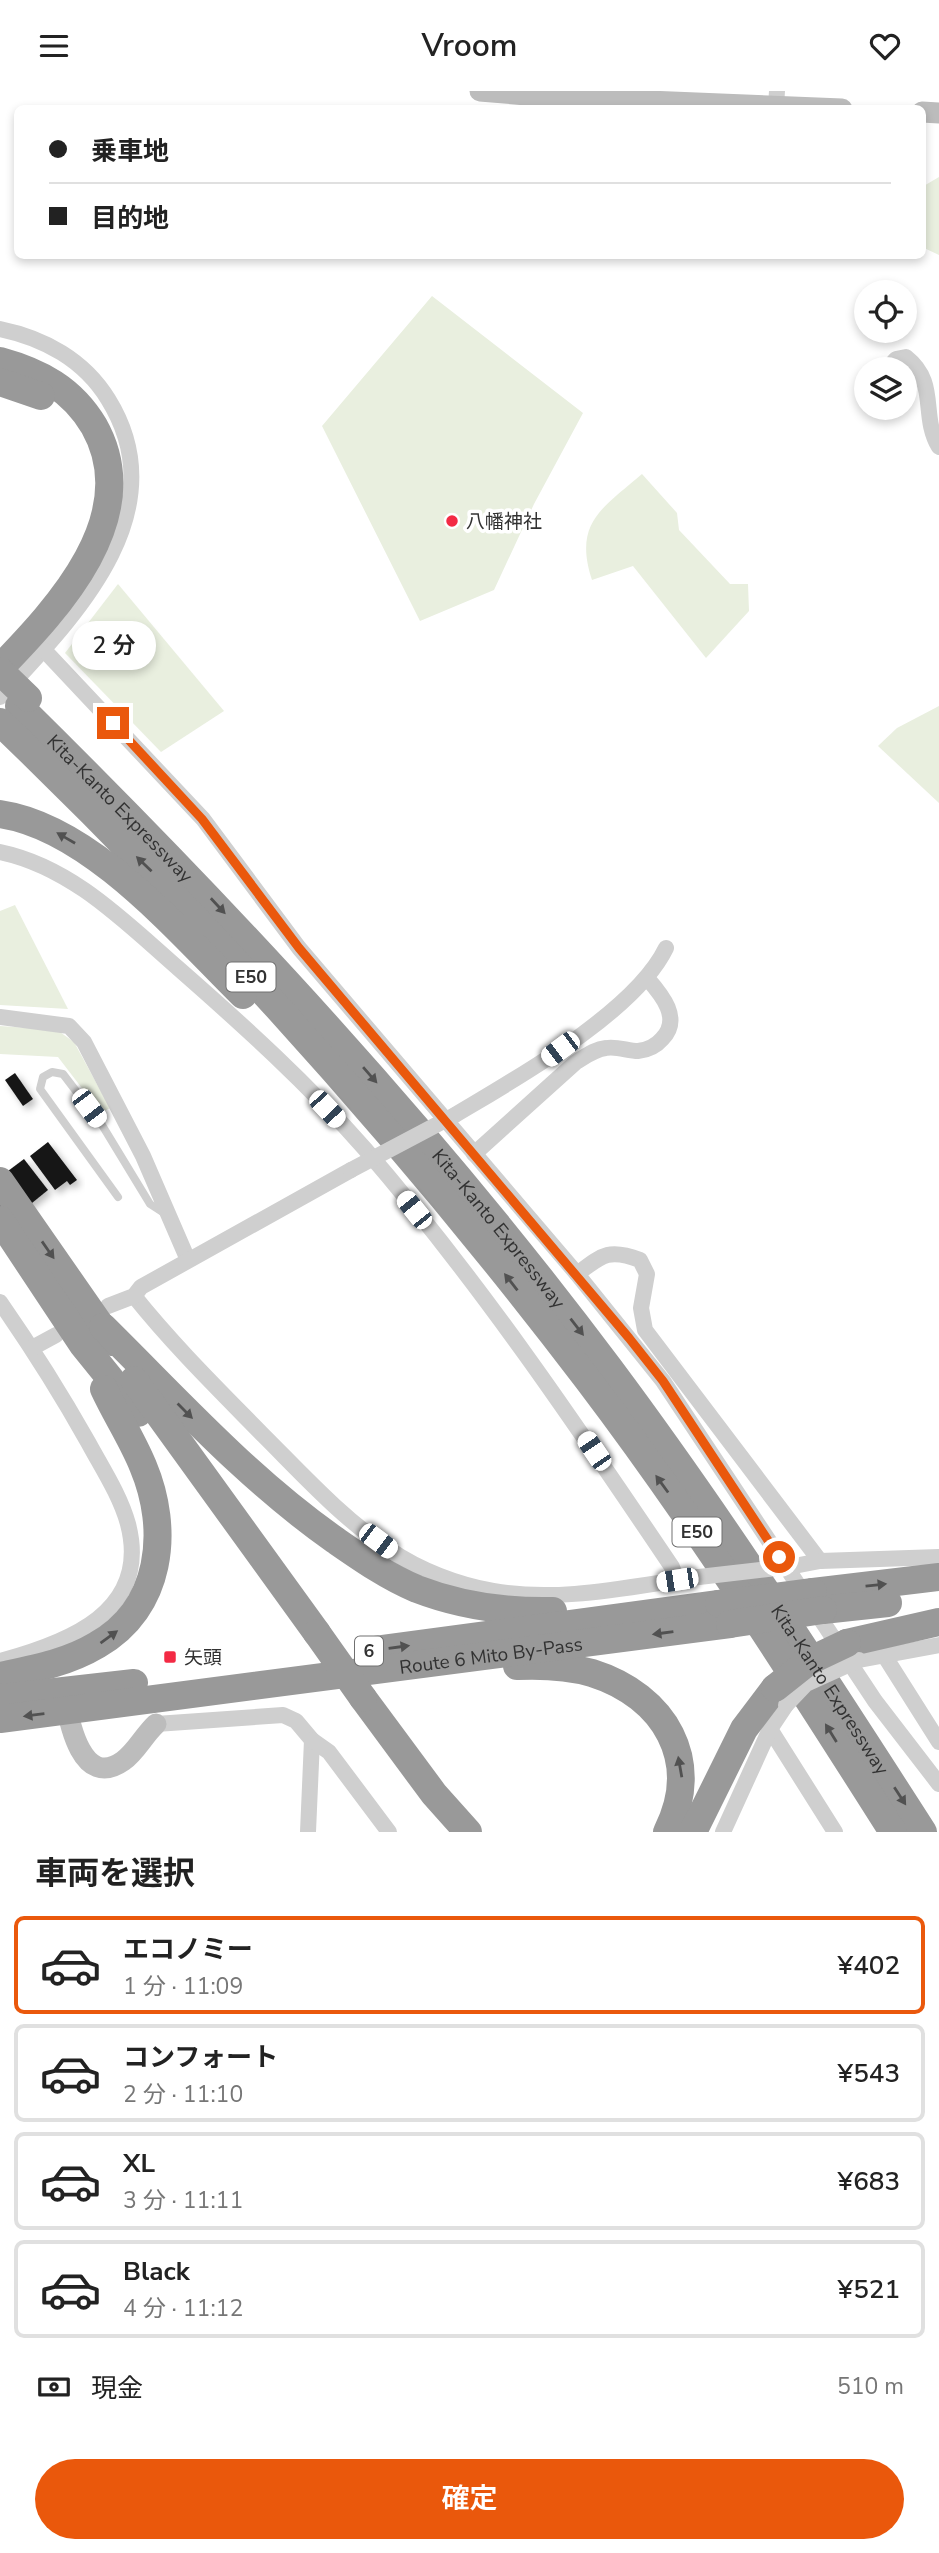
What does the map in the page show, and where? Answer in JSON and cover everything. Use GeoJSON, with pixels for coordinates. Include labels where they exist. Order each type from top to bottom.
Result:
{"type":"FeatureCollection","features":[{"type":"Feature","properties":{"kind":"highway"},"geometry":{"type":"LineString","coordinates":[[0,361],[40,374],[72,397],[85,412],[105,451],[108,490],[97,536],[76,579],[44,621],[0,670],[8,706]]}},
{"type":"Feature","properties":{"kind":"highway"},"geometry":{"type":"LineString","coordinates":[[0,382],[31,390],[46,398],[73,425],[87,459],[91,493],[85,524],[68,562],[33,612],[0,646]]}},
{"type":"Feature","properties":{"kind":"highway","name":"Kita-Kanto Expressway"},"geometry":{"type":"LineString","coordinates":[[8,706],[171,856],[323,1020],[500,1229],[609,1368],[748,1563],[923,1832]]}},
{"type":"Feature","properties":{"kind":"highway","name":"Kita-Kanto Expressway"},"geometry":{"type":"LineString","coordinates":[[8,706],[155,874],[295,1025],[393,1137],[482,1245],[590,1383],[715,1558],[893,1832]]}},
{"type":"Feature","properties":{"kind":"highway"},"geometry":{"type":"LineString","coordinates":[[0,814],[20,817],[47,827],[69,839],[112,870],[285,1037],[482,1245]]}},
{"type":"Feature","properties":{"kind":"highway"},"geometry":{"type":"LineString","coordinates":[[0,1181],[444,1832]]}},
{"type":"Feature","properties":{"kind":"highway"},"geometry":{"type":"LineString","coordinates":[[0,1220],[98,1326],[197,1423],[282,1499],[353,1552],[406,1583],[461,1603],[507,1610],[675,1610]]}},
{"type":"Feature","properties":{"kind":"highway"},"geometry":{"type":"LineString","coordinates":[[0,1676],[48,1665],[97,1646],[116,1633],[132,1615],[152,1580],[159,1539],[151,1492],[98,1326]]}},
{"type":"Feature","properties":{"kind":"highway","name":"Route 6 Mito By-Pass"},"geometry":{"type":"LineString","coordinates":[[0,1698],[66,1701],[285,1680],[818,1601],[939,1577]]}},
{"type":"Feature","properties":{"kind":"highway","name":"Route 6 Mito By-Pass"},"geometry":{"type":"LineString","coordinates":[[818,1601],[939,1597]]}},
{"type":"Feature","properties":{"kind":"highway","name":"Route 6 Mito By-Pass"},"geometry":{"type":"LineString","coordinates":[[0,1719],[66,1701],[675,1610],[725,1614]]}},
{"type":"Feature","properties":{"kind":"highway"},"geometry":{"type":"LineString","coordinates":[[692,1832],[744,1729],[780,1697],[809,1661],[853,1651],[939,1622]]}},
{"type":"Feature","properties":{"kind":"highway"},"geometry":{"type":"LineString","coordinates":[[285,1680],[322,1684],[526,1665],[592,1673],[625,1688],[643,1701],[657,1714],[676,1745],[683,1776],[682,1793],[667,1832]]}},
{"type":"Feature","properties":{"kind":"highway"},"geometry":{"type":"LineString","coordinates":[[354,1699],[468,1832]]}},
{"type":"Feature","properties":{"kind":"street"},"geometry":{"type":"LineString","coordinates":[[486,94],[777,98],[818,105]]}},
{"type":"Feature","properties":{"kind":"street"},"geometry":{"type":"LineString","coordinates":[[0,329],[41,341],[66,354],[87,372],[115,411],[126,436],[131,461],[128,512],[120,537],[94,585],[44,650],[8,706]]}},
{"type":"Feature","properties":{"kind":"street"},"geometry":{"type":"LineString","coordinates":[[917,367],[923,373],[929,391],[934,438],[939,447]]}},
{"type":"Feature","properties":{"kind":"street"},"geometry":{"type":"LineString","coordinates":[[44,650],[202,819],[299,948],[578,1274],[663,1381],[868,1691],[939,1784]]}},
{"type":"Feature","properties":{"kind":"street"},"geometry":{"type":"LineString","coordinates":[[0,852],[40,862],[55,870],[133,928],[274,1053],[365,1149],[512,1334],[664,1555],[677,1580]]}},
{"type":"Feature","properties":{"kind":"street"},"geometry":{"type":"LineString","coordinates":[[98,1326],[141,1287],[455,1115],[546,1060],[647,978],[666,948]]}},
{"type":"Feature","properties":{"kind":"street"},"geometry":{"type":"LineString","coordinates":[[474,1154],[591,1052],[606,1048],[638,1051],[652,1048],[662,1040],[669,1030],[672,1018],[665,1002],[647,978]]}},
{"type":"Feature","properties":{"kind":"street"},"geometry":{"type":"LineString","coordinates":[[0,1017],[69,1026],[84,1042],[143,1156],[188,1260]]}},
{"type":"Feature","properties":{"kind":"street"},"geometry":{"type":"LineString","coordinates":[[578,1274],[603,1254],[622,1253],[640,1260],[647,1274],[642,1308],[645,1330],[820,1561]]}},
{"type":"Feature","properties":{"kind":"street"},"geometry":{"type":"LineString","coordinates":[[134,1296],[219,1390],[328,1499],[364,1531],[418,1566],[451,1580],[493,1591],[535,1594],[603,1591],[820,1561],[939,1557]]}},
{"type":"Feature","properties":{"kind":"street"},"geometry":{"type":"LineString","coordinates":[[0,1302],[65,1400],[121,1505],[128,1526],[129,1568],[114,1604],[85,1631],[63,1641],[0,1661]]}},
{"type":"Feature","properties":{"kind":"street"},"geometry":{"type":"LineString","coordinates":[[32,1348],[56,1335]]}},
{"type":"Feature","properties":{"kind":"street"},"geometry":{"type":"LineString","coordinates":[[853,1651],[884,1655],[939,1645]]}},
{"type":"Feature","properties":{"kind":"street"},"geometry":{"type":"LineString","coordinates":[[884,1655],[939,1742]]}},
{"type":"Feature","properties":{"kind":"street"},"geometry":{"type":"LineString","coordinates":[[723,1832],[770,1729],[780,1697]]}},
{"type":"Feature","properties":{"kind":"street"},"geometry":{"type":"LineString","coordinates":[[66,1701],[79,1750],[87,1760],[100,1766],[122,1762],[156,1724],[283,1715],[296,1721],[312,1739],[329,1752],[389,1832]]}},
{"type":"Feature","properties":{"kind":"street"},"geometry":{"type":"LineString","coordinates":[[770,1729],[835,1832]]}},
{"type":"Feature","properties":{"kind":"street"},"geometry":{"type":"LineString","coordinates":[[308,1832],[312,1739]]}},
{"type":"Feature","properties":{"kind":"lane"},"geometry":{"type":"LineString","coordinates":[[118,1197],[40,1089],[43,1077],[52,1072],[63,1073],[102,1125],[150,1204],[161,1214],[170,1216]]}},
{"type":"Feature","properties":{"kind":"green space"},"geometry":{"type":"Polygon","coordinates":[[[939,177],[939,255],[926,249],[926,185],[939,177]]]}},
{"type":"Feature","properties":{"kind":"green space"},"geometry":{"type":"Polygon","coordinates":[[[432,296],[583,413],[534,504],[494,590],[420,621],[322,426],[432,296]]]}},
{"type":"Feature","properties":{"kind":"green space"},"geometry":{"type":"Polygon","coordinates":[[[642,474],[677,513],[679,530],[730,584],[748,584],[749,611],[706,658],[633,566],[592,580],[586,544],[589,530],[604,507],[642,474]]]}},
{"type":"Feature","properties":{"kind":"green space"},"geometry":{"type":"Polygon","coordinates":[[[118,584],[224,711],[161,752],[65,653],[118,584]]]}},
{"type":"Feature","properties":{"kind":"green space"},"geometry":{"type":"Polygon","coordinates":[[[939,706],[939,803],[878,746],[897,728],[939,706]]]}},
{"type":"Feature","properties":{"kind":"green space"},"geometry":{"type":"Polygon","coordinates":[[[15,905],[68,1009],[0,1005],[0,911],[15,905]]]}},
{"type":"Feature","properties":{"kind":"green space"},"geometry":{"type":"Polygon","coordinates":[[[0,1026],[57,1030],[74,1042],[110,1108],[101,1113],[58,1057],[0,1054],[0,1026]]]}},
{"type":"Feature","properties":{"kind":"building"},"geometry":{"type":"Polygon","coordinates":[[[15,1073],[33,1099],[23,1106],[5,1080],[15,1073]]]}},
{"type":"Feature","properties":{"kind":"building"},"geometry":{"type":"Polygon","coordinates":[[[48,1142],[77,1180],[70,1185],[67,1181],[55,1190],[30,1156],[48,1142]]]}},
{"type":"Feature","properties":{"kind":"building"},"geometry":{"type":"Polygon","coordinates":[[[24,1159],[48,1190],[0,1229],[0,1177],[24,1159]]]}},
{"type":"Feature","properties":{"kind":"place","name":"八幡神社"},"geometry":{"type":"Point","coordinates":[452,521]}},
{"type":"Feature","properties":{"kind":"place","name":"矢頭"},"geometry":{"type":"Point","coordinates":[170,1657]}},
{"type":"Feature","properties":{"kind":"route"},"geometry":{"type":"LineString","coordinates":[[113,723],[202,819],[299,948],[578,1274],[663,1381],[779,1557]]}}]}
